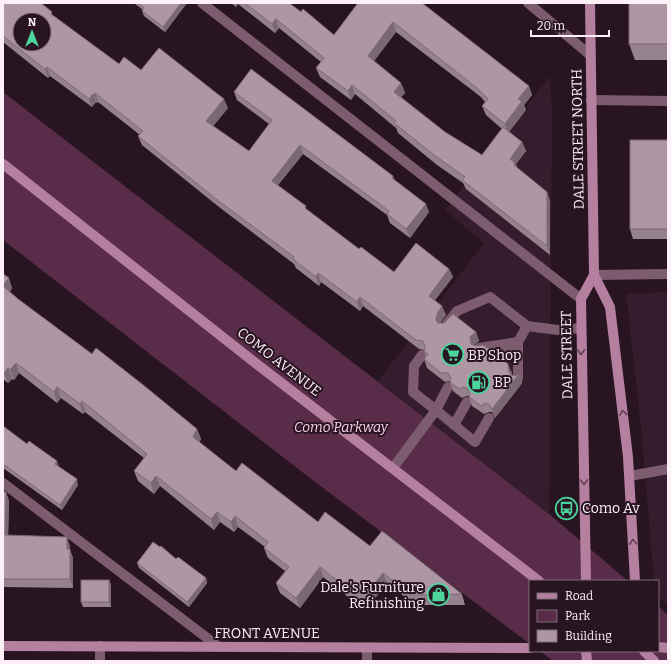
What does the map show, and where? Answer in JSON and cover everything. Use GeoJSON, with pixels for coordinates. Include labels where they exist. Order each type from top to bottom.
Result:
{"type":"FeatureCollection","features":[{"type":"Feature","properties":{"kind":"street"},"geometry":{"type":"LineString","coordinates":[[202,3],[581,299]]}},
{"type":"Feature","properties":{"kind":"street"},"geometry":{"type":"LineString","coordinates":[[528,3],[590,55]]}},
{"type":"Feature","properties":{"kind":"street","name":"DALE STREET NORTH"},"geometry":{"type":"LineString","coordinates":[[590,3],[594,275]]}},
{"type":"Feature","properties":{"kind":"street"},"geometry":{"type":"LineString","coordinates":[[591,100],[630,99],[668,101]]}},
{"type":"Feature","properties":{"kind":"street","name":"COMO AVENUE"},"geometry":{"type":"LineString","coordinates":[[3,164],[258,365],[538,580]]}},
{"type":"Feature","properties":{"kind":"street"},"geometry":{"type":"LineString","coordinates":[[635,580],[630,476],[610,307],[594,275],[668,274]]}},
{"type":"Feature","properties":{"kind":"street","name":"DALE STREET"},"geometry":{"type":"LineString","coordinates":[[586,580],[581,299],[594,275]]}},
{"type":"Feature","properties":{"kind":"street"},"geometry":{"type":"LineString","coordinates":[[445,326],[458,311],[490,298],[527,326],[558,330],[581,328]]}},
{"type":"Feature","properties":{"kind":"street"},"geometry":{"type":"LineString","coordinates":[[497,362],[518,342],[527,326]]}},
{"type":"Feature","properties":{"kind":"street"},"geometry":{"type":"LineString","coordinates":[[479,348],[518,342]]}},
{"type":"Feature","properties":{"kind":"street"},"geometry":{"type":"LineString","coordinates":[[518,342],[518,378]]}},
{"type":"Feature","properties":{"kind":"street"},"geometry":{"type":"LineString","coordinates":[[422,356],[414,366],[413,392],[475,442],[489,418]]}},
{"type":"Feature","properties":{"kind":"street"},"geometry":{"type":"LineString","coordinates":[[393,468],[436,410],[448,387]]}},
{"type":"Feature","properties":{"kind":"street"},"geometry":{"type":"LineString","coordinates":[[454,425],[467,402]]}},
{"type":"Feature","properties":{"kind":"street"},"geometry":{"type":"LineString","coordinates":[[630,476],[668,469]]}},
{"type":"Feature","properties":{"kind":"street"},"geometry":{"type":"LineString","coordinates":[[3,483],[219,647]]}},
{"type":"Feature","properties":{"kind":"street","name":"FRONT AVENUE"},"geometry":{"type":"LineString","coordinates":[[3,646],[529,648]]}},
{"type":"Feature","properties":{"kind":"street"},"geometry":{"type":"LineString","coordinates":[[100,646],[100,661]]}},
{"type":"Feature","properties":{"kind":"street"},"geometry":{"type":"LineString","coordinates":[[367,648],[367,661]]}},
{"type":"Feature","properties":{"kind":"street"},"geometry":{"type":"LineString","coordinates":[[645,652],[654,661]]}},
{"type":"Feature","properties":{"kind":"shaded area"},"geometry":{"type":"Polygon","coordinates":[[[550,76],[552,113],[549,514],[378,381],[484,243],[445,210],[518,117],[520,118],[528,109],[526,107],[550,76]]]}},
{"type":"Feature","properties":{"kind":"shaded area"},"geometry":{"type":"Polygon","coordinates":[[[668,292],[668,604],[659,598],[659,580],[654,580],[641,427],[626,294],[668,292]]]}},
{"type":"Feature","properties":{"kind":"green space","name":"Como Parkway"},"geometry":{"type":"Polygon","coordinates":[[[3,92],[549,514],[627,580],[529,580],[529,643],[306,475],[3,240],[3,92]]]}},
{"type":"Feature","properties":{"kind":"green space"},"geometry":{"type":"Polygon","coordinates":[[[659,607],[668,615],[668,661],[553,661],[541,652],[659,652],[659,607]]]}},
{"type":"Feature","properties":{"kind":"building"},"geometry":{"type":"Polygon","coordinates":[[[3,3],[41,3],[52,12],[12,12],[12,43],[3,36],[3,3]]]}},
{"type":"Feature","properties":{"kind":"building"},"geometry":{"type":"Polygon","coordinates":[[[138,3],[181,3],[163,27],[142,11],[144,8],[138,3]]]}},
{"type":"Feature","properties":{"kind":"building"},"geometry":{"type":"Polygon","coordinates":[[[245,3],[289,3],[301,12],[303,9],[334,35],[358,3],[422,3],[529,86],[518,99],[522,101],[505,124],[482,106],[488,99],[477,88],[393,22],[368,56],[401,83],[394,92],[445,132],[482,155],[503,127],[522,142],[510,159],[515,163],[514,165],[547,192],[547,246],[462,180],[465,177],[434,155],[394,123],[396,121],[352,85],[348,91],[316,68],[324,58],[276,19],[272,24],[245,3]]]}},
{"type":"Feature","properties":{"kind":"building"},"geometry":{"type":"Polygon","coordinates":[[[629,3],[668,3],[668,44],[629,44],[629,3]]]}},
{"type":"Feature","properties":{"kind":"building"},"geometry":{"type":"Polygon","coordinates":[[[52,15],[119,64],[124,57],[141,70],[159,48],[224,99],[206,121],[249,151],[272,120],[234,92],[251,69],[393,176],[392,178],[426,204],[406,229],[387,214],[389,211],[300,145],[272,181],[306,206],[305,208],[359,249],[361,247],[394,272],[416,243],[449,269],[429,296],[442,306],[437,314],[436,320],[438,323],[444,323],[453,314],[476,332],[470,337],[471,344],[476,346],[483,345],[489,349],[487,354],[489,358],[495,360],[499,357],[508,364],[511,375],[515,376],[519,374],[492,409],[489,404],[485,403],[481,406],[469,397],[470,393],[467,388],[463,387],[459,389],[450,382],[451,378],[448,373],[441,373],[424,359],[428,354],[424,351],[425,347],[423,341],[416,340],[360,297],[357,302],[318,273],[316,277],[293,259],[294,257],[216,199],[138,136],[143,131],[95,93],[89,99],[47,67],[45,69],[23,52],[52,52],[52,15]]]}},
{"type":"Feature","properties":{"kind":"building"},"geometry":{"type":"Polygon","coordinates":[[[630,140],[668,140],[668,229],[630,229],[630,140]]]}},
{"type":"Feature","properties":{"kind":"building"},"geometry":{"type":"Polygon","coordinates":[[[3,274],[9,278],[3,285],[3,274]]]}},
{"type":"Feature","properties":{"kind":"building"},"geometry":{"type":"Polygon","coordinates":[[[3,286],[18,299],[92,354],[96,348],[142,384],[197,429],[193,437],[236,471],[242,463],[318,522],[325,512],[370,546],[382,531],[462,594],[411,595],[383,573],[367,593],[353,593],[320,567],[296,598],[276,583],[289,567],[264,548],[268,542],[235,516],[231,522],[217,512],[211,519],[156,476],[151,483],[134,471],[147,454],[82,401],[80,404],[57,387],[54,392],[16,363],[10,370],[8,368],[4,373],[3,372],[3,286]]]}},
{"type":"Feature","properties":{"kind":"building"},"geometry":{"type":"Polygon","coordinates":[[[3,426],[27,444],[29,441],[57,461],[55,464],[77,479],[60,505],[3,464],[3,426]]]}},
{"type":"Feature","properties":{"kind":"building"},"geometry":{"type":"Polygon","coordinates":[[[3,492],[6,492],[5,535],[67,537],[67,549],[70,549],[70,579],[3,579],[3,492]]]}},
{"type":"Feature","properties":{"kind":"building"},"geometry":{"type":"Polygon","coordinates":[[[153,542],[160,547],[161,546],[176,559],[178,557],[206,578],[187,602],[137,563],[153,542]]]}},
{"type":"Feature","properties":{"kind":"building"},"geometry":{"type":"Polygon","coordinates":[[[81,580],[109,580],[109,602],[81,602],[81,580]]]}},
{"type":"Feature","properties":{"kind":"place","name":"BP Shop"},"geometry":{"type":"Point","coordinates":[453,355]}},
{"type":"Feature","properties":{"kind":"place","name":"BP"},"geometry":{"type":"Point","coordinates":[479,382]}},
{"type":"Feature","properties":{"kind":"place","name":"Como Av"},"geometry":{"type":"Point","coordinates":[567,508]}},
{"type":"Feature","properties":{"kind":"place","name":"Dale's Furniture Refinishing"},"geometry":{"type":"Point","coordinates":[439,595]}}]}
